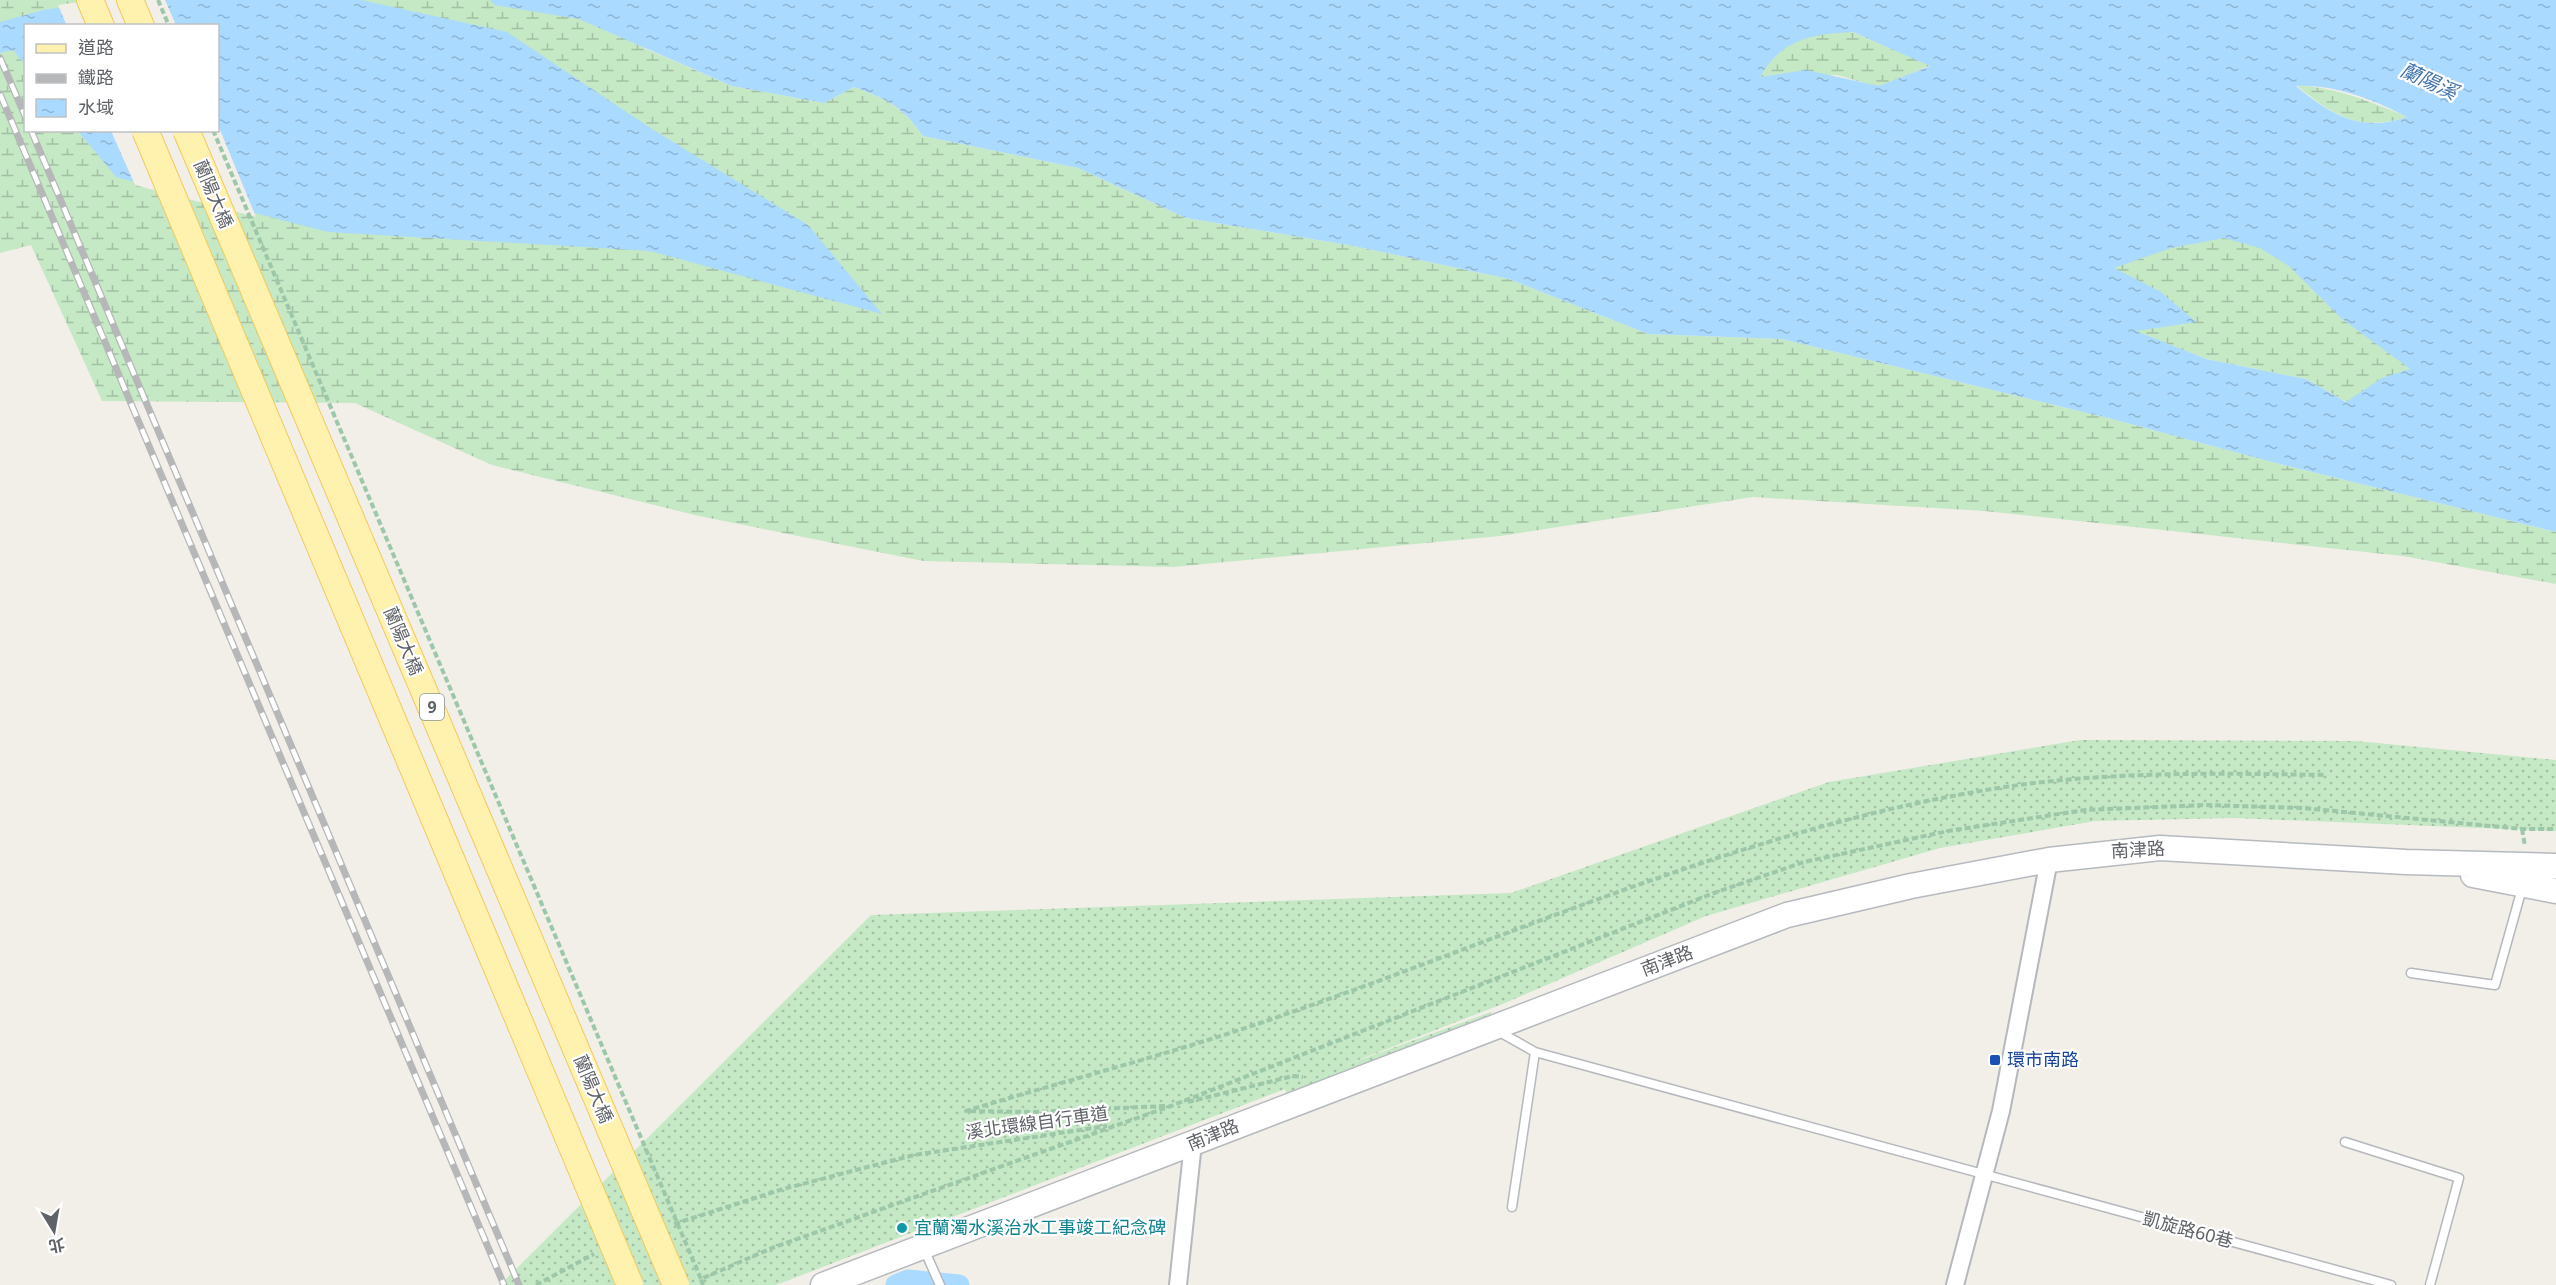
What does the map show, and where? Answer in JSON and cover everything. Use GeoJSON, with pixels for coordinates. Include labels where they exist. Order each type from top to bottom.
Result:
{"type":"FeatureCollection","features":[{"type":"Feature","properties":{"kind":"main road"},"geometry":{"type":"LineString","coordinates":[[90,0],[100,24]]}},
{"type":"Feature","properties":{"kind":"main road"},"geometry":{"type":"LineString","coordinates":[[130,0],[140,24]]}},
{"type":"Feature","properties":{"kind":"main road","name":"9"},"geometry":{"type":"LineString","coordinates":[[146,132],[630,1285]]}},
{"type":"Feature","properties":{"kind":"main road","name":"蘭陽大橋"},"geometry":{"type":"LineString","coordinates":[[187,132],[676,1285]]}},
{"type":"Feature","properties":{"kind":"street","name":"南津路"},"geometry":{"type":"LineString","coordinates":[[823,1285],[1352,1080],[1787,915],[1911,886],[2049,860],[2160,848],[2406,862],[2556,866]]}},
{"type":"Feature","properties":{"kind":"street"},"geometry":{"type":"LineString","coordinates":[[1955,1285],[2001,1111],[2049,860]]}},
{"type":"Feature","properties":{"kind":"street"},"geometry":{"type":"LineString","coordinates":[[2406,862],[2556,891]]}},
{"type":"Feature","properties":{"kind":"street"},"geometry":{"type":"LineString","coordinates":[[1178,1285],[1193,1143]]}},
{"type":"Feature","properties":{"kind":"lane"},"geometry":{"type":"LineString","coordinates":[[2411,973],[2495,985],[2523,885]]}},
{"type":"Feature","properties":{"kind":"lane","name":"凱旋路60巷"},"geometry":{"type":"LineString","coordinates":[[1493,1028],[1535,1052],[2391,1285]]}},
{"type":"Feature","properties":{"kind":"lane"},"geometry":{"type":"LineString","coordinates":[[1512,1207],[1535,1052]]}},
{"type":"Feature","properties":{"kind":"lane"},"geometry":{"type":"LineString","coordinates":[[2345,1142],[2459,1178],[2430,1285]]}},
{"type":"Feature","properties":{"kind":"lane"},"geometry":{"type":"LineString","coordinates":[[922,1246],[940,1285]]}},
{"type":"Feature","properties":{"kind":"path"},"geometry":{"type":"LineString","coordinates":[[158,0],[168,24]]}},
{"type":"Feature","properties":{"kind":"path","name":"蘭陽大橋"},"geometry":{"type":"LineString","coordinates":[[214,132],[704,1285]]}},
{"type":"Feature","properties":{"kind":"path"},"geometry":{"type":"LineString","coordinates":[[1305,1077],[1293,1076],[1171,1106],[1035,1112],[966,1111],[1289,1014],[1712,858],[1847,819],[1987,790],[2069,780],[2217,773],[2326,775]]}},
{"type":"Feature","properties":{"kind":"path"},"geometry":{"type":"LineString","coordinates":[[2522,829],[2556,829]]}},
{"type":"Feature","properties":{"kind":"path","name":"溪北環線自行車道"},"geometry":{"type":"LineString","coordinates":[[663,1228],[783,1189],[914,1155],[1119,1125],[772,1248],[701,1279]]}},
{"type":"Feature","properties":{"kind":"path"},"geometry":{"type":"LineString","coordinates":[[536,1285],[598,1253]]}},
{"type":"Feature","properties":{"kind":"green space"},"geometry":{"type":"Polygon","coordinates":[[[0,0],[607,0],[644,48],[732,86],[824,103],[854,87],[893,105],[923,136],[1078,168],[1186,218],[1354,246],[1509,279],[1648,334],[1782,339],[2112,419],[2272,462],[2556,532],[2556,584],[2403,556],[1985,511],[1753,497],[1500,536],[1173,567],[923,561],[699,516],[492,465],[355,403],[102,401],[31,245],[0,253],[0,0]]]}},
{"type":"Feature","properties":{"kind":"green space"},"geometry":{"type":"Polygon","coordinates":[[[1616,23],[1852,32],[1931,65],[1879,87],[1837,75],[1760,78],[1616,23]]]}},
{"type":"Feature","properties":{"kind":"green space"},"geometry":{"type":"Polygon","coordinates":[[[2296,85],[2340,92],[2408,117],[2375,123],[2347,118],[2322,105],[2296,85]]]}},
{"type":"Feature","properties":{"kind":"green space"},"geometry":{"type":"Polygon","coordinates":[[[1825,213],[2551,253],[2361,410],[2306,379],[2206,359],[1825,213]]]}},
{"type":"Feature","properties":{"kind":"green space"},"geometry":{"type":"Polygon","coordinates":[[[2080,740],[2356,741],[2556,760],[2556,831],[2234,818],[2095,821],[1940,848],[1706,916],[1505,1003],[1338,1068],[1491,1012],[1494,1025],[1288,1100],[1285,1089],[776,1285],[500,1285],[871,915],[1511,893],[1829,782],[2080,740]]]}},
{"type":"Feature","properties":{"kind":"water"},"geometry":{"type":"Polygon","coordinates":[[[113,0],[361,0],[507,32],[652,129],[808,225],[882,314],[650,251],[328,232],[116,177],[79,132],[219,132],[219,24],[24,24],[24,64],[13,50],[0,53],[0,22],[43,10],[113,0]]]}},
{"type":"Feature","properties":{"kind":"water","name":"蘭陽溪"},"geometry":{"type":"Polygon","coordinates":[[[490,0],[2556,0],[2556,532],[2272,462],[2112,419],[1782,339],[1648,334],[1509,279],[1354,246],[1186,218],[1078,168],[923,136],[893,105],[854,87],[824,103],[732,86],[579,19],[495,5],[490,0]],[[1853,32],[1811,37],[1799,41],[1778,54],[1760,77],[1806,70],[1879,86],[1930,66],[1853,32]],[[2296,86],[2334,113],[2361,122],[2375,123],[2407,117],[2339,90],[2296,86]],[[2224,238],[2171,248],[2114,268],[2161,292],[2196,322],[2136,331],[2206,359],[2306,379],[2346,402],[2382,378],[2410,369],[2341,318],[2289,266],[2260,248],[2224,238]]]}},
{"type":"Feature","properties":{"kind":"pier"},"geometry":{"type":"Polygon","coordinates":[[[92,0],[165,0],[176,24],[66,24],[58,5],[92,0]]]}},
{"type":"Feature","properties":{"kind":"pier"},"geometry":{"type":"Polygon","coordinates":[[[219,127],[256,217],[135,185],[111,132],[219,132],[219,127]]]}},
{"type":"Feature","properties":{"kind":"waterway"},"geometry":{"type":"LineString","coordinates":[[896,1285],[908,1280],[959,1285]]}},
{"type":"Feature","properties":{"kind":"railway"},"geometry":{"type":"LineString","coordinates":[[0,58],[24,113]]}},
{"type":"Feature","properties":{"kind":"railway"},"geometry":{"type":"LineString","coordinates":[[0,94],[504,1285]]}},
{"type":"Feature","properties":{"kind":"railway"},"geometry":{"type":"LineString","coordinates":[[32,132],[519,1285]]}},
{"type":"Feature","properties":{"kind":"place","name":"環市南路"},"geometry":{"type":"Point","coordinates":[1995,1060]}},
{"type":"Feature","properties":{"kind":"place","name":"宜蘭濁水溪治水工事竣工紀念碑"},"geometry":{"type":"Point","coordinates":[902,1228]}}]}
